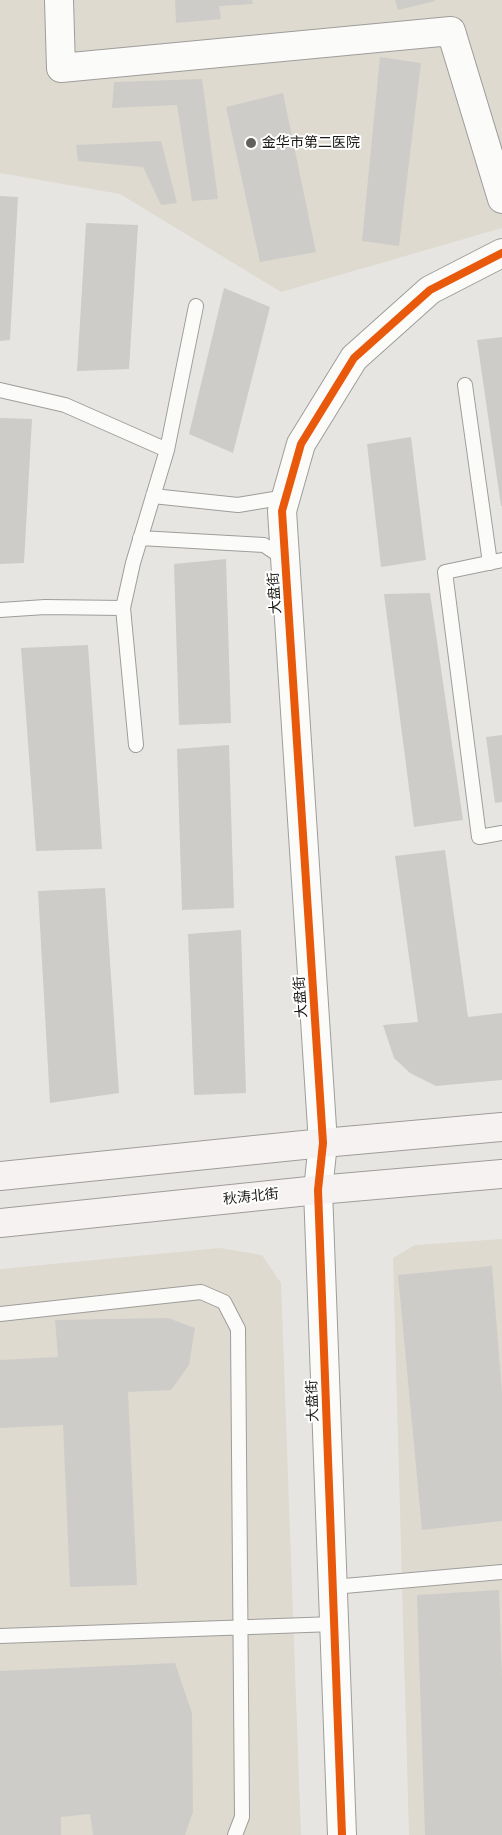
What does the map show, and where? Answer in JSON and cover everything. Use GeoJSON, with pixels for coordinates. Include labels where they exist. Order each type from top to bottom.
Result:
{"type":"FeatureCollection","features":[{"type":"Feature","properties":{"kind":"main road"},"geometry":{"type":"LineString","coordinates":[[0,1176],[502,1127]]}},
{"type":"Feature","properties":{"kind":"main road","name":"秋涛北街"},"geometry":{"type":"LineString","coordinates":[[0,1223],[318,1190],[502,1174]]}},
{"type":"Feature","properties":{"kind":"street"},"geometry":{"type":"LineString","coordinates":[[59,0],[61,68],[451,31],[502,199]]}},
{"type":"Feature","properties":{"kind":"street","name":"大盘街"},"geometry":{"type":"LineString","coordinates":[[342,1835],[318,1190],[323,1143],[282,511],[301,444],[354,358],[430,290],[502,253]]}},
{"type":"Feature","properties":{"kind":"lane"},"geometry":{"type":"LineString","coordinates":[[136,745],[123,608],[133,563],[167,450],[196,306]]}},
{"type":"Feature","properties":{"kind":"lane"},"geometry":{"type":"LineString","coordinates":[[464,385],[496,562],[445,572],[479,837],[502,833]]}},
{"type":"Feature","properties":{"kind":"lane"},"geometry":{"type":"LineString","coordinates":[[0,390],[65,405],[167,450]]}},
{"type":"Feature","properties":{"kind":"lane"},"geometry":{"type":"LineString","coordinates":[[153,496],[238,505],[286,497]]}},
{"type":"Feature","properties":{"kind":"lane"},"geometry":{"type":"LineString","coordinates":[[140,538],[264,545],[285,560]]}},
{"type":"Feature","properties":{"kind":"lane"},"geometry":{"type":"LineString","coordinates":[[0,610],[45,607],[123,608]]}},
{"type":"Feature","properties":{"kind":"lane"},"geometry":{"type":"LineString","coordinates":[[0,1314],[201,1292],[224,1302],[238,1329],[242,1817],[235,1835]]}},
{"type":"Feature","properties":{"kind":"lane"},"geometry":{"type":"LineString","coordinates":[[333,1587],[502,1572]]}},
{"type":"Feature","properties":{"kind":"lane"},"geometry":{"type":"LineString","coordinates":[[0,1636],[334,1624]]}},
{"type":"Feature","properties":{"kind":"shaded area","name":"金华市第二医院"},"geometry":{"type":"Polygon","coordinates":[[[0,0],[502,0],[502,228],[281,292],[120,194],[0,173],[0,0]]]}},
{"type":"Feature","properties":{"kind":"shaded area"},"geometry":{"type":"Polygon","coordinates":[[[502,1239],[502,1835],[409,1835],[393,1258],[415,1245],[502,1239]]]}},
{"type":"Feature","properties":{"kind":"shaded area"},"geometry":{"type":"Polygon","coordinates":[[[220,1248],[262,1255],[281,1283],[301,1835],[0,1835],[0,1269],[220,1248]]]}},
{"type":"Feature","properties":{"kind":"building"},"geometry":{"type":"Polygon","coordinates":[[[175,0],[252,0],[253,4],[219,6],[221,19],[176,23],[175,0]]]}},
{"type":"Feature","properties":{"kind":"building"},"geometry":{"type":"Polygon","coordinates":[[[395,0],[435,0],[435,1],[398,10],[395,0]]]}},
{"type":"Feature","properties":{"kind":"building"},"geometry":{"type":"Polygon","coordinates":[[[380,57],[421,63],[399,246],[362,241],[380,57]]]}},
{"type":"Feature","properties":{"kind":"building"},"geometry":{"type":"Polygon","coordinates":[[[202,79],[218,199],[192,201],[177,105],[112,108],[114,82],[202,79]]]}},
{"type":"Feature","properties":{"kind":"building"},"geometry":{"type":"Polygon","coordinates":[[[283,93],[316,252],[260,262],[226,107],[283,93]]]}},
{"type":"Feature","properties":{"kind":"building"},"geometry":{"type":"Polygon","coordinates":[[[161,141],[177,203],[161,205],[143,167],[78,161],[76,145],[161,141]]]}},
{"type":"Feature","properties":{"kind":"building"},"geometry":{"type":"Polygon","coordinates":[[[0,196],[18,197],[10,340],[0,341],[0,196]]]}},
{"type":"Feature","properties":{"kind":"building"},"geometry":{"type":"Polygon","coordinates":[[[86,223],[138,225],[129,369],[77,371],[86,223]]]}},
{"type":"Feature","properties":{"kind":"building"},"geometry":{"type":"Polygon","coordinates":[[[224,288],[270,307],[233,453],[189,434],[224,288]]]}},
{"type":"Feature","properties":{"kind":"building"},"geometry":{"type":"Polygon","coordinates":[[[502,337],[502,506],[501,506],[477,340],[502,337]]]}},
{"type":"Feature","properties":{"kind":"building"},"geometry":{"type":"Polygon","coordinates":[[[0,418],[32,419],[24,563],[0,564],[0,418]]]}},
{"type":"Feature","properties":{"kind":"building"},"geometry":{"type":"Polygon","coordinates":[[[411,437],[426,560],[381,567],[367,444],[411,437]]]}},
{"type":"Feature","properties":{"kind":"building"},"geometry":{"type":"Polygon","coordinates":[[[226,559],[231,723],[179,725],[174,564],[226,559]]]}},
{"type":"Feature","properties":{"kind":"building"},"geometry":{"type":"Polygon","coordinates":[[[430,593],[463,820],[414,827],[384,594],[430,593]]]}},
{"type":"Feature","properties":{"kind":"building"},"geometry":{"type":"Polygon","coordinates":[[[88,645],[102,849],[36,851],[21,648],[88,645]]]}},
{"type":"Feature","properties":{"kind":"building"},"geometry":{"type":"Polygon","coordinates":[[[502,735],[502,802],[495,803],[486,737],[502,735]]]}},
{"type":"Feature","properties":{"kind":"building"},"geometry":{"type":"Polygon","coordinates":[[[229,745],[234,908],[182,910],[177,749],[229,745]]]}},
{"type":"Feature","properties":{"kind":"building"},"geometry":{"type":"Polygon","coordinates":[[[445,850],[468,1017],[502,1013],[502,1080],[436,1086],[410,1073],[394,1058],[383,1025],[418,1022],[395,856],[445,850]]]}},
{"type":"Feature","properties":{"kind":"building"},"geometry":{"type":"Polygon","coordinates":[[[105,888],[119,1093],[50,1103],[38,891],[105,888]]]}},
{"type":"Feature","properties":{"kind":"building"},"geometry":{"type":"Polygon","coordinates":[[[241,930],[246,1093],[194,1095],[188,934],[241,930]]]}},
{"type":"Feature","properties":{"kind":"building"},"geometry":{"type":"Polygon","coordinates":[[[492,1266],[502,1393],[502,1521],[422,1530],[398,1275],[492,1266]]]}},
{"type":"Feature","properties":{"kind":"building"},"geometry":{"type":"Polygon","coordinates":[[[168,1318],[195,1328],[189,1365],[171,1390],[128,1392],[137,1585],[70,1587],[63,1425],[0,1428],[0,1360],[58,1357],[55,1320],[168,1318]]]}},
{"type":"Feature","properties":{"kind":"building"},"geometry":{"type":"Polygon","coordinates":[[[499,1590],[502,1678],[502,1835],[425,1835],[417,1595],[499,1590]]]}},
{"type":"Feature","properties":{"kind":"building"},"geometry":{"type":"Polygon","coordinates":[[[175,1663],[192,1713],[193,1812],[185,1835],[93,1835],[90,1814],[61,1817],[61,1835],[0,1835],[0,1671],[175,1663]]]}},
{"type":"Feature","properties":{"kind":"cycle path"},"geometry":{"type":"LineString","coordinates":[[342,1835],[318,1190],[323,1143],[282,511],[301,444],[354,358],[430,290],[502,253]]}},
{"type":"Feature","properties":{"kind":"place","name":"金华市第二医院"},"geometry":{"type":"Point","coordinates":[251,143]}}]}
